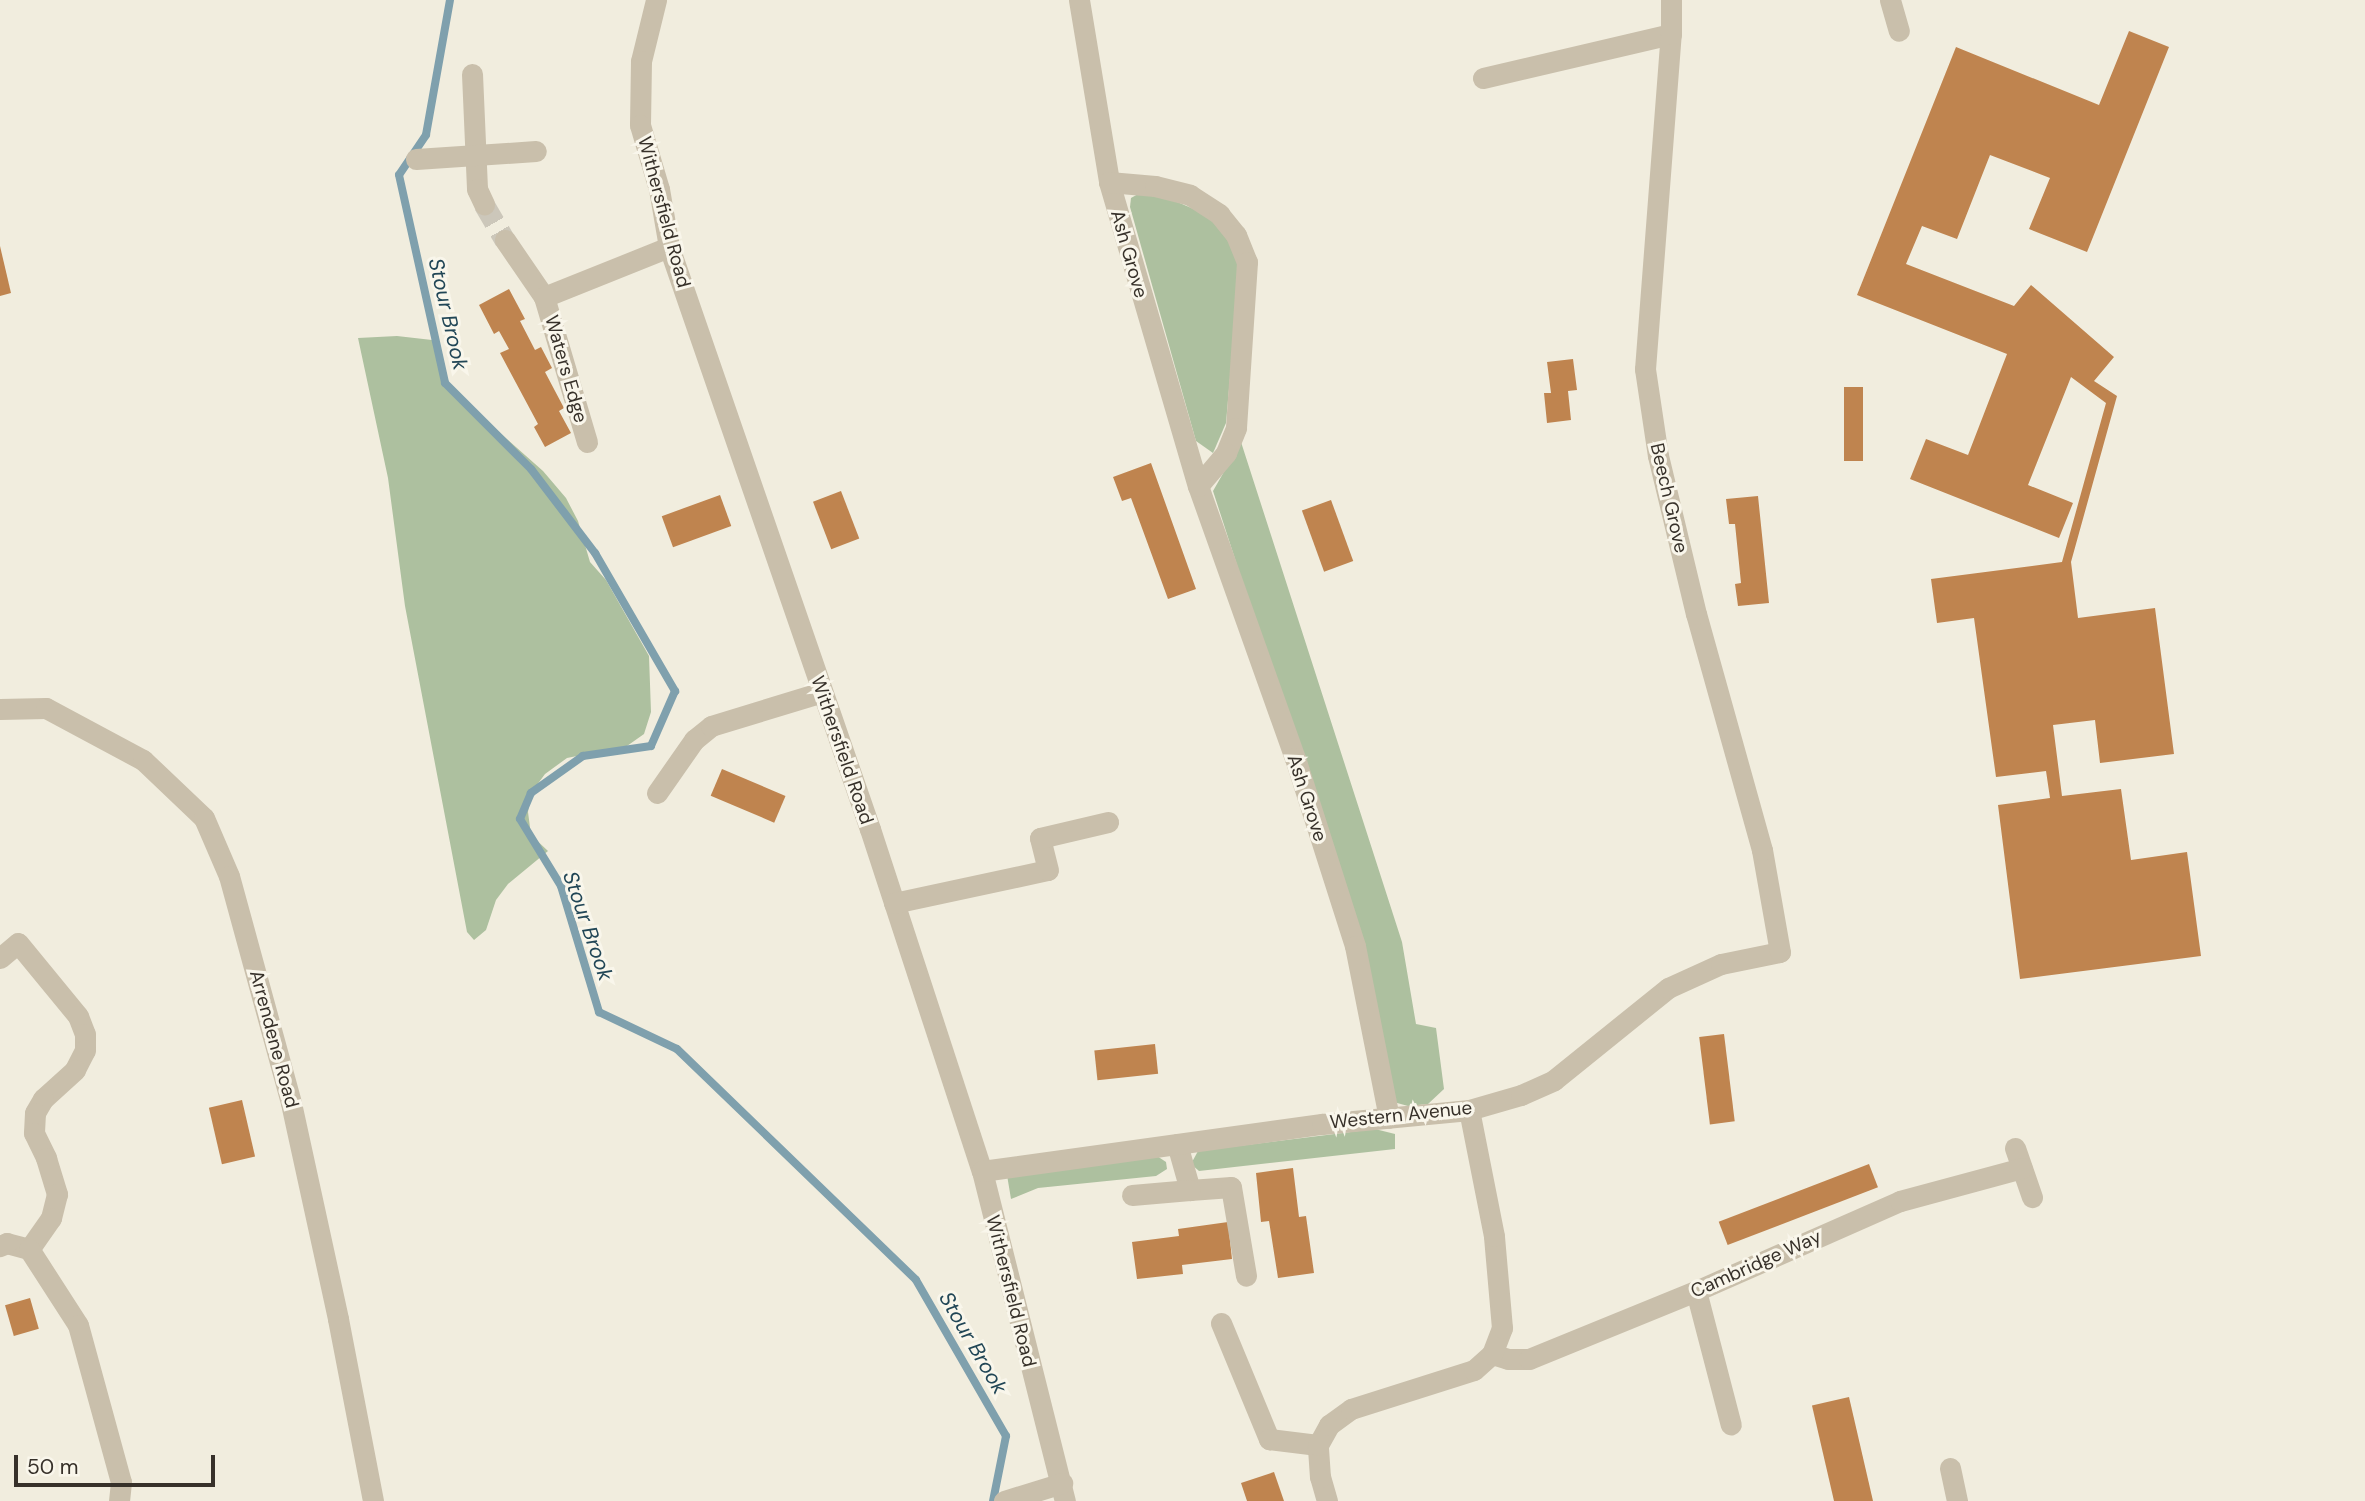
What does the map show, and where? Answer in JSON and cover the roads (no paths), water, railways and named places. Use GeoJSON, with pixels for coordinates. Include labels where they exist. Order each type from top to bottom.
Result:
{"type":"FeatureCollection","features":[{"type":"Feature","properties":{"kind":"street","name":"Withersfield Road"},"geometry":{"type":"LineString","coordinates":[[656,0],[641,61],[640,125],[659,189],[669,247],[894,903],[982,1171],[1035,1392],[1064,1492]]}},
{"type":"Feature","properties":{"kind":"street","name":"Ash Grove"},"geometry":{"type":"LineString","coordinates":[[1079,0],[1109,182],[1198,486],[1295,758],[1355,946],[1389,1118]]}},
{"type":"Feature","properties":{"kind":"street","name":"Beech Grove"},"geometry":{"type":"LineString","coordinates":[[1671,0],[1671,34],[1645,369],[1658,456],[1696,614],[1762,850],[1780,952]]}},
{"type":"Feature","properties":{"kind":"street"},"geometry":{"type":"LineString","coordinates":[[1890,0],[1899,31]]}},
{"type":"Feature","properties":{"kind":"street"},"geometry":{"type":"LineString","coordinates":[[1483,78],[1671,34]]}},
{"type":"Feature","properties":{"kind":"street"},"geometry":{"type":"LineString","coordinates":[[472,74],[477,188],[484,204]]}},
{"type":"Feature","properties":{"kind":"street"},"geometry":{"type":"LineString","coordinates":[[416,159],[536,150]]}},
{"type":"Feature","properties":{"kind":"street","name":"Ash Grove"},"geometry":{"type":"LineString","coordinates":[[1109,182],[1155,186],[1190,195],[1219,214],[1236,235],[1247,262],[1236,428],[1226,453],[1198,486]]}},
{"type":"Feature","properties":{"kind":"street","name":"Waters Edge"},"geometry":{"type":"LineString","coordinates":[[505,240],[544,297],[587,442]]}},
{"type":"Feature","properties":{"kind":"street","name":"Waters Edge"},"geometry":{"type":"LineString","coordinates":[[544,297],[669,247]]}},
{"type":"Feature","properties":{"kind":"street"},"geometry":{"type":"LineString","coordinates":[[657,793],[694,740],[711,726],[822,692]]}},
{"type":"Feature","properties":{"kind":"street","name":"Arrendene Road"},"geometry":{"type":"LineString","coordinates":[[0,709],[46,708],[143,760],[204,818],[229,876],[291,1103],[338,1318],[373,1501]]}},
{"type":"Feature","properties":{"kind":"street"},"geometry":{"type":"LineString","coordinates":[[894,903],[1048,870],[1040,838],[1108,822]]}},
{"type":"Feature","properties":{"kind":"street"},"geometry":{"type":"LineString","coordinates":[[0,958],[18,943],[78,1016],[85,1034],[85,1050],[75,1070],[43,1099],[36,1113],[34,1133],[46,1158],[57,1194],[51,1218],[29,1249]]}},
{"type":"Feature","properties":{"kind":"street","name":"Western Avenue"},"geometry":{"type":"LineString","coordinates":[[982,1171],[1177,1144],[1469,1110],[1521,1095],[1554,1080],[1668,988],[1721,964],[1780,952]]}},
{"type":"Feature","properties":{"kind":"street"},"geometry":{"type":"LineString","coordinates":[[1327,1501],[1320,1477],[1318,1445],[1329,1425],[1351,1409],[1474,1370],[1492,1354],[1502,1328],[1502,1300],[1494,1236],[1469,1110]]}},
{"type":"Feature","properties":{"kind":"street"},"geometry":{"type":"LineString","coordinates":[[1177,1144],[1190,1190]]}},
{"type":"Feature","properties":{"kind":"street","name":"Cambridge Way"},"geometry":{"type":"LineString","coordinates":[[1492,1354],[1508,1359],[1529,1359],[1696,1292],[1900,1201],[2019,1158],[2032,1197]]}},
{"type":"Feature","properties":{"kind":"street"},"geometry":{"type":"LineString","coordinates":[[1132,1195],[1231,1187],[1246,1276]]}},
{"type":"Feature","properties":{"kind":"street"},"geometry":{"type":"LineString","coordinates":[[0,1246],[7,1243],[29,1249],[78,1325],[121,1482],[119,1501]]}},
{"type":"Feature","properties":{"kind":"street"},"geometry":{"type":"LineString","coordinates":[[1696,1292],[1731,1425]]}},
{"type":"Feature","properties":{"kind":"street"},"geometry":{"type":"LineString","coordinates":[[1221,1323],[1269,1439],[1318,1445]]}},
{"type":"Feature","properties":{"kind":"street"},"geometry":{"type":"LineString","coordinates":[[1950,1468],[1957,1501]]}},
{"type":"Feature","properties":{"kind":"street"},"geometry":{"type":"LineString","coordinates":[[1012,1498],[1064,1492]]}},
{"type":"Feature","properties":{"kind":"waterway","name":"Stour Brook"},"geometry":{"type":"LineString","coordinates":[[450,0],[426,135],[399,175],[445,383],[531,469],[595,553],[675,691],[651,746],[583,756],[531,793],[520,819],[561,886],[599,1012],[677,1049],[916,1280],[1006,1436],[993,1501]]}},
{"type":"Feature","properties":{"kind":"tunnel"},"geometry":{"type":"LineString","coordinates":[[484,204],[505,240]]}}]}
